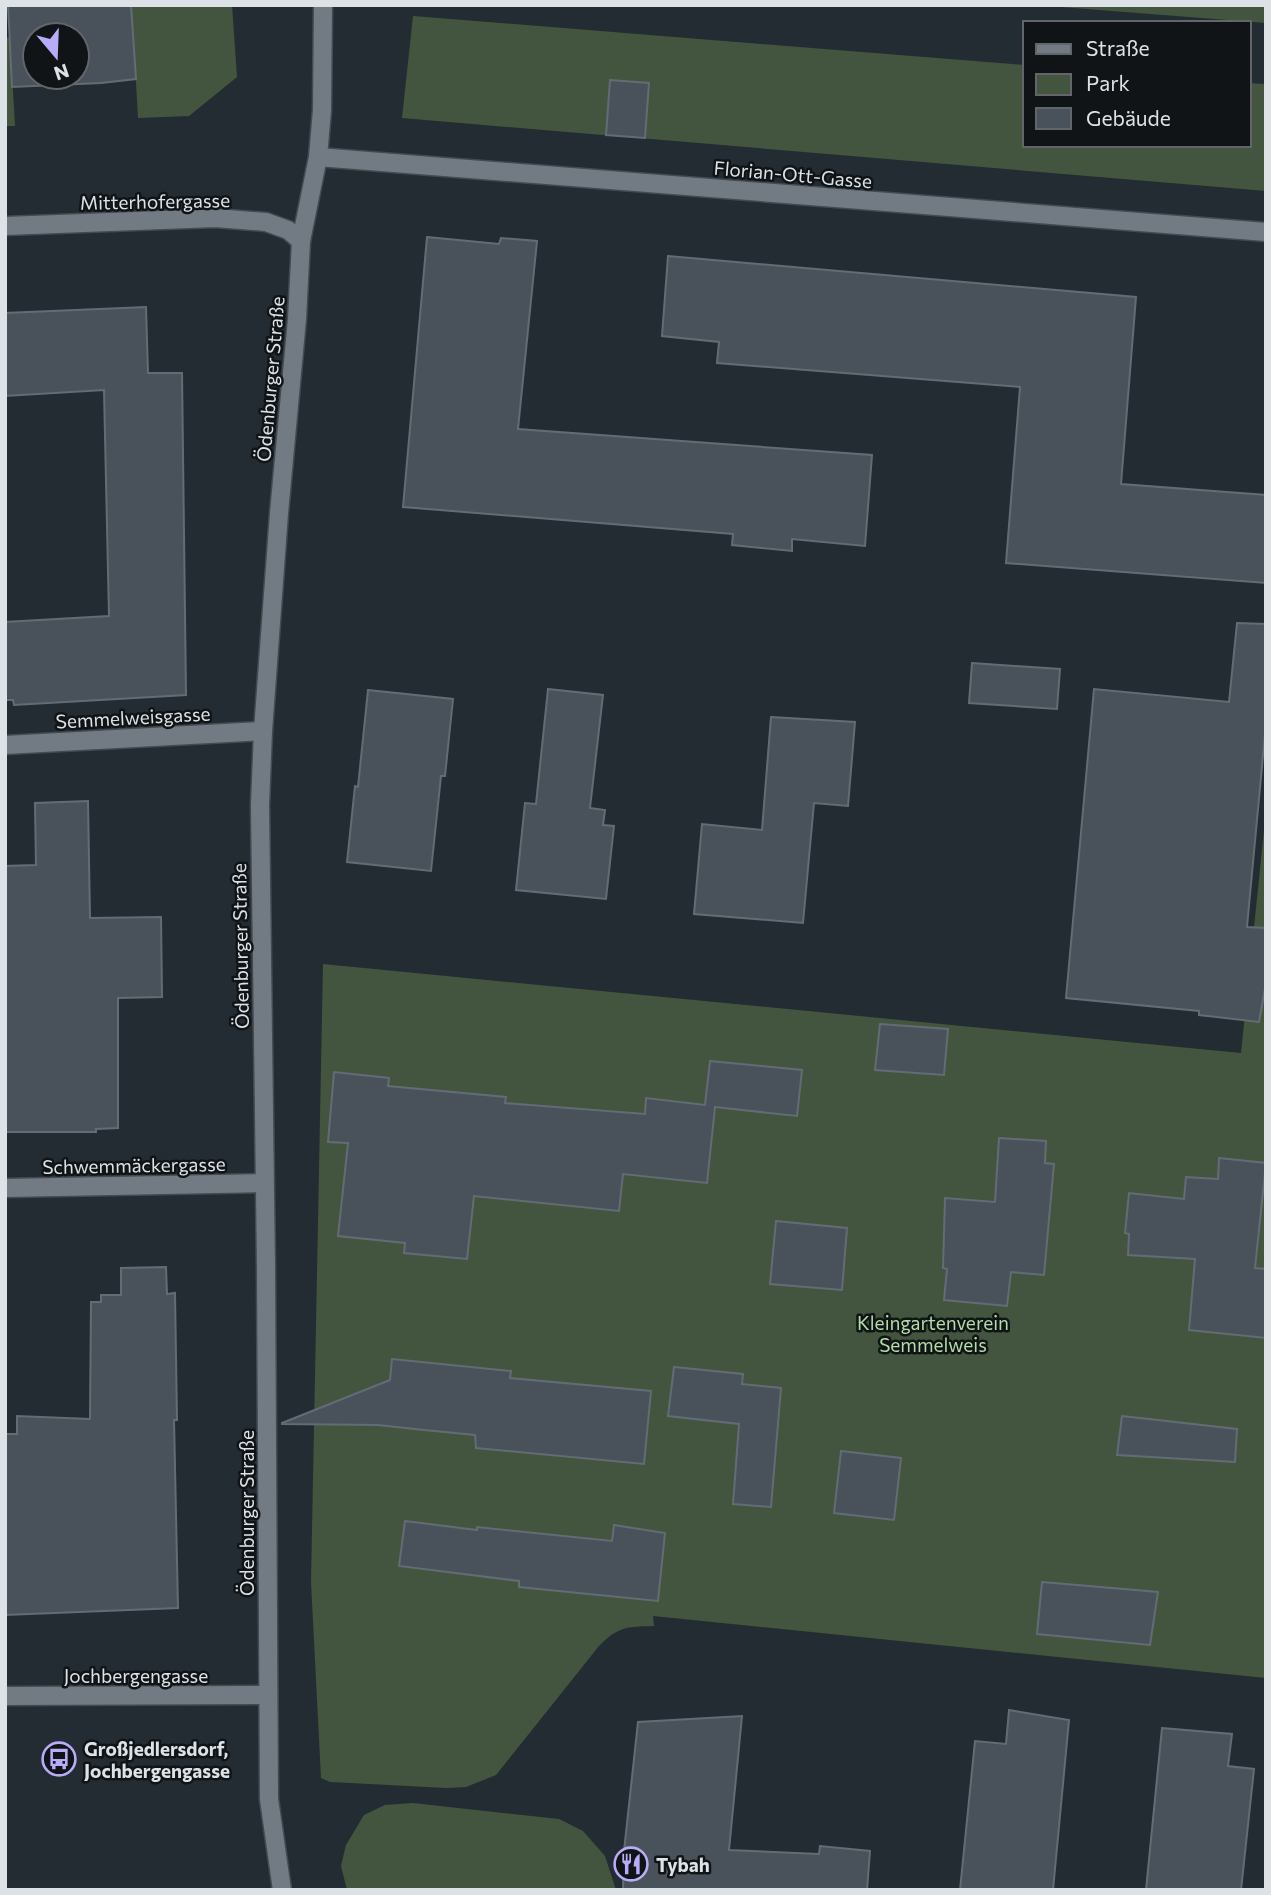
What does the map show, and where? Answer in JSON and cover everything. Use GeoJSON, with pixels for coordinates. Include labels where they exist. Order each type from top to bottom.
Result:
{"type":"FeatureCollection","features":[{"type":"Feature","properties":{"kind":"street","name":"Ödenburger Straße"},"geometry":{"type":"LineString","coordinates":[[282,1890],[269,1799],[260,818],[263,731],[301,241],[318,157],[322,110],[323,5]]}},
{"type":"Feature","properties":{"kind":"street","name":"Florian-Ott-Gasse"},"geometry":{"type":"LineString","coordinates":[[318,157],[1266,232]]}},
{"type":"Feature","properties":{"kind":"street","name":"Mitterhofergasse"},"geometry":{"type":"LineString","coordinates":[[5,226],[215,218],[266,222],[288,230],[301,241]]}},
{"type":"Feature","properties":{"kind":"street","name":"Semmelweisgasse"},"geometry":{"type":"LineString","coordinates":[[5,745],[263,731]]}},
{"type":"Feature","properties":{"kind":"street","name":"Schwemmäckergasse"},"geometry":{"type":"LineString","coordinates":[[5,1188],[264,1183]]}},
{"type":"Feature","properties":{"kind":"street","name":"Jochbergengasse"},"geometry":{"type":"LineString","coordinates":[[5,1696],[268,1695]]}},
{"type":"Feature","properties":{"kind":"green space"},"geometry":{"type":"Polygon","coordinates":[[[132,5],[232,5],[237,77],[189,116],[138,118],[134,48],[122,11],[132,10],[132,5]]]}},
{"type":"Feature","properties":{"kind":"green space"},"geometry":{"type":"Polygon","coordinates":[[[1035,5],[1266,5],[1266,23],[1035,5]]]}},
{"type":"Feature","properties":{"kind":"green space"},"geometry":{"type":"Polygon","coordinates":[[[413,16],[1023,65],[1023,147],[1250,147],[1250,83],[1266,84],[1266,191],[402,118],[413,16]]]}},
{"type":"Feature","properties":{"kind":"green space"},"geometry":{"type":"Polygon","coordinates":[[[5,26],[6,37],[10,38],[15,126],[5,126],[5,26]]]}},
{"type":"Feature","properties":{"kind":"green space","name":"Kleingartenverein Semmelweis"},"geometry":{"type":"Polygon","coordinates":[[[1266,811],[1266,1678],[653,1616],[654,1626],[624,1629],[599,1646],[496,1775],[466,1787],[447,1788],[330,1782],[321,1778],[311,1582],[323,964],[1241,1053],[1266,811]]]}},
{"type":"Feature","properties":{"kind":"green space"},"geometry":{"type":"Polygon","coordinates":[[[413,1803],[559,1819],[583,1831],[605,1856],[616,1890],[347,1890],[341,1866],[346,1845],[364,1815],[385,1805],[413,1803]]]}},
{"type":"Feature","properties":{"kind":"building"},"geometry":{"type":"Polygon","coordinates":[[[8,5],[131,5],[136,79],[91,83],[91,21],[21,21],[21,87],[12,87],[8,5]]]}},
{"type":"Feature","properties":{"kind":"building"},"geometry":{"type":"Polygon","coordinates":[[[610,80],[649,83],[645,138],[606,135],[610,80]]]}},
{"type":"Feature","properties":{"kind":"building"},"geometry":{"type":"Polygon","coordinates":[[[427,237],[499,244],[501,238],[537,241],[518,429],[872,455],[865,546],[792,539],[792,551],[732,545],[733,534],[403,507],[427,237]]]}},
{"type":"Feature","properties":{"kind":"building"},"geometry":{"type":"Polygon","coordinates":[[[668,256],[1136,297],[1121,484],[1266,495],[1266,583],[1006,563],[1020,387],[717,363],[719,342],[662,336],[668,256]]]}},
{"type":"Feature","properties":{"kind":"building"},"geometry":{"type":"Polygon","coordinates":[[[146,307],[148,373],[182,373],[186,695],[14,705],[13,700],[5,700],[5,622],[109,616],[104,390],[5,396],[5,313],[146,307]]]}},
{"type":"Feature","properties":{"kind":"building"},"geometry":{"type":"Polygon","coordinates":[[[1237,623],[1266,624],[1266,723],[1247,927],[1266,928],[1266,983],[1259,1022],[1199,1015],[1199,1011],[1066,998],[1094,689],[1229,702],[1237,623]]]}},
{"type":"Feature","properties":{"kind":"building"},"geometry":{"type":"Polygon","coordinates":[[[972,663],[1060,669],[1057,709],[969,703],[972,663]]]}},
{"type":"Feature","properties":{"kind":"building"},"geometry":{"type":"Polygon","coordinates":[[[548,689],[603,695],[590,808],[605,810],[603,825],[614,826],[606,899],[516,890],[525,803],[536,804],[548,689]]]}},
{"type":"Feature","properties":{"kind":"building"},"geometry":{"type":"Polygon","coordinates":[[[368,690],[453,699],[445,776],[441,776],[431,871],[347,862],[368,690]]]}},
{"type":"Feature","properties":{"kind":"building"},"geometry":{"type":"Polygon","coordinates":[[[771,717],[855,722],[848,806],[814,803],[803,923],[694,914],[702,824],[762,830],[771,717]]]}},
{"type":"Feature","properties":{"kind":"building"},"geometry":{"type":"Polygon","coordinates":[[[88,801],[90,918],[161,917],[162,997],[118,998],[118,1128],[96,1129],[96,1132],[5,1132],[5,866],[36,865],[35,803],[88,801]]]}},
{"type":"Feature","properties":{"kind":"building"},"geometry":{"type":"Polygon","coordinates":[[[880,1024],[948,1029],[944,1075],[875,1070],[880,1024]]]}},
{"type":"Feature","properties":{"kind":"building"},"geometry":{"type":"Polygon","coordinates":[[[710,1061],[802,1070],[797,1116],[715,1107],[707,1183],[623,1174],[619,1211],[474,1196],[467,1259],[404,1253],[405,1243],[338,1236],[348,1143],[328,1142],[334,1072],[389,1078],[388,1086],[506,1097],[505,1103],[645,1114],[646,1098],[705,1105],[710,1061]]]}},
{"type":"Feature","properties":{"kind":"building"},"geometry":{"type":"Polygon","coordinates":[[[999,1138],[1046,1141],[1045,1163],[1054,1164],[1044,1275],[1011,1272],[1007,1306],[944,1300],[947,1269],[943,1268],[945,1198],[995,1202],[999,1138]]]}},
{"type":"Feature","properties":{"kind":"building"},"geometry":{"type":"Polygon","coordinates":[[[1219,1158],[1266,1163],[1255,1268],[1266,1269],[1266,1338],[1189,1330],[1195,1259],[1128,1255],[1129,1234],[1125,1233],[1129,1193],[1184,1199],[1186,1177],[1218,1179],[1219,1158]]]}},
{"type":"Feature","properties":{"kind":"building"},"geometry":{"type":"Polygon","coordinates":[[[776,1221],[847,1228],[842,1290],[770,1284],[776,1221]]]}},
{"type":"Feature","properties":{"kind":"building"},"geometry":{"type":"Polygon","coordinates":[[[166,1267],[167,1294],[175,1293],[177,1420],[174,1420],[178,1608],[5,1615],[5,1434],[17,1434],[17,1416],[90,1419],[91,1302],[101,1302],[101,1295],[121,1295],[121,1268],[166,1267]]]}},
{"type":"Feature","properties":{"kind":"building"},"geometry":{"type":"Polygon","coordinates":[[[392,1359],[511,1371],[510,1378],[651,1391],[644,1464],[476,1448],[475,1435],[378,1425],[282,1424],[390,1380],[392,1359]]]}},
{"type":"Feature","properties":{"kind":"building"},"geometry":{"type":"Polygon","coordinates":[[[674,1367],[743,1374],[742,1384],[781,1388],[771,1507],[733,1504],[739,1424],[668,1416],[674,1367]]]}},
{"type":"Feature","properties":{"kind":"building"},"geometry":{"type":"Polygon","coordinates":[[[1122,1416],[1237,1429],[1235,1462],[1117,1455],[1122,1416]]]}},
{"type":"Feature","properties":{"kind":"building"},"geometry":{"type":"Polygon","coordinates":[[[841,1451],[901,1458],[894,1520],[834,1513],[841,1451]]]}},
{"type":"Feature","properties":{"kind":"building"},"geometry":{"type":"Polygon","coordinates":[[[405,1521],[612,1541],[614,1525],[665,1533],[658,1601],[519,1587],[519,1581],[399,1566],[405,1521]]]}},
{"type":"Feature","properties":{"kind":"building"},"geometry":{"type":"Polygon","coordinates":[[[1042,1582],[1158,1592],[1150,1645],[1037,1634],[1042,1582]]]}},
{"type":"Feature","properties":{"kind":"building"},"geometry":{"type":"Polygon","coordinates":[[[1009,1710],[1069,1720],[1053,1890],[960,1890],[975,1741],[1006,1744],[1009,1710]]]}},
{"type":"Feature","properties":{"kind":"building"},"geometry":{"type":"Polygon","coordinates":[[[742,1716],[729,1850],[819,1854],[820,1846],[870,1851],[867,1890],[623,1890],[624,1851],[638,1722],[742,1716]]]}},
{"type":"Feature","properties":{"kind":"building"},"geometry":{"type":"Polygon","coordinates":[[[1162,1728],[1232,1734],[1228,1766],[1254,1769],[1241,1890],[1146,1890],[1162,1728]]]}},
{"type":"Feature","properties":{"kind":"place","name":"Großjedlersdorf, Jochbergengasse"},"geometry":{"type":"Point","coordinates":[59,1759]}},
{"type":"Feature","properties":{"kind":"place","name":"Tybah"},"geometry":{"type":"Point","coordinates":[631,1864]}}]}
